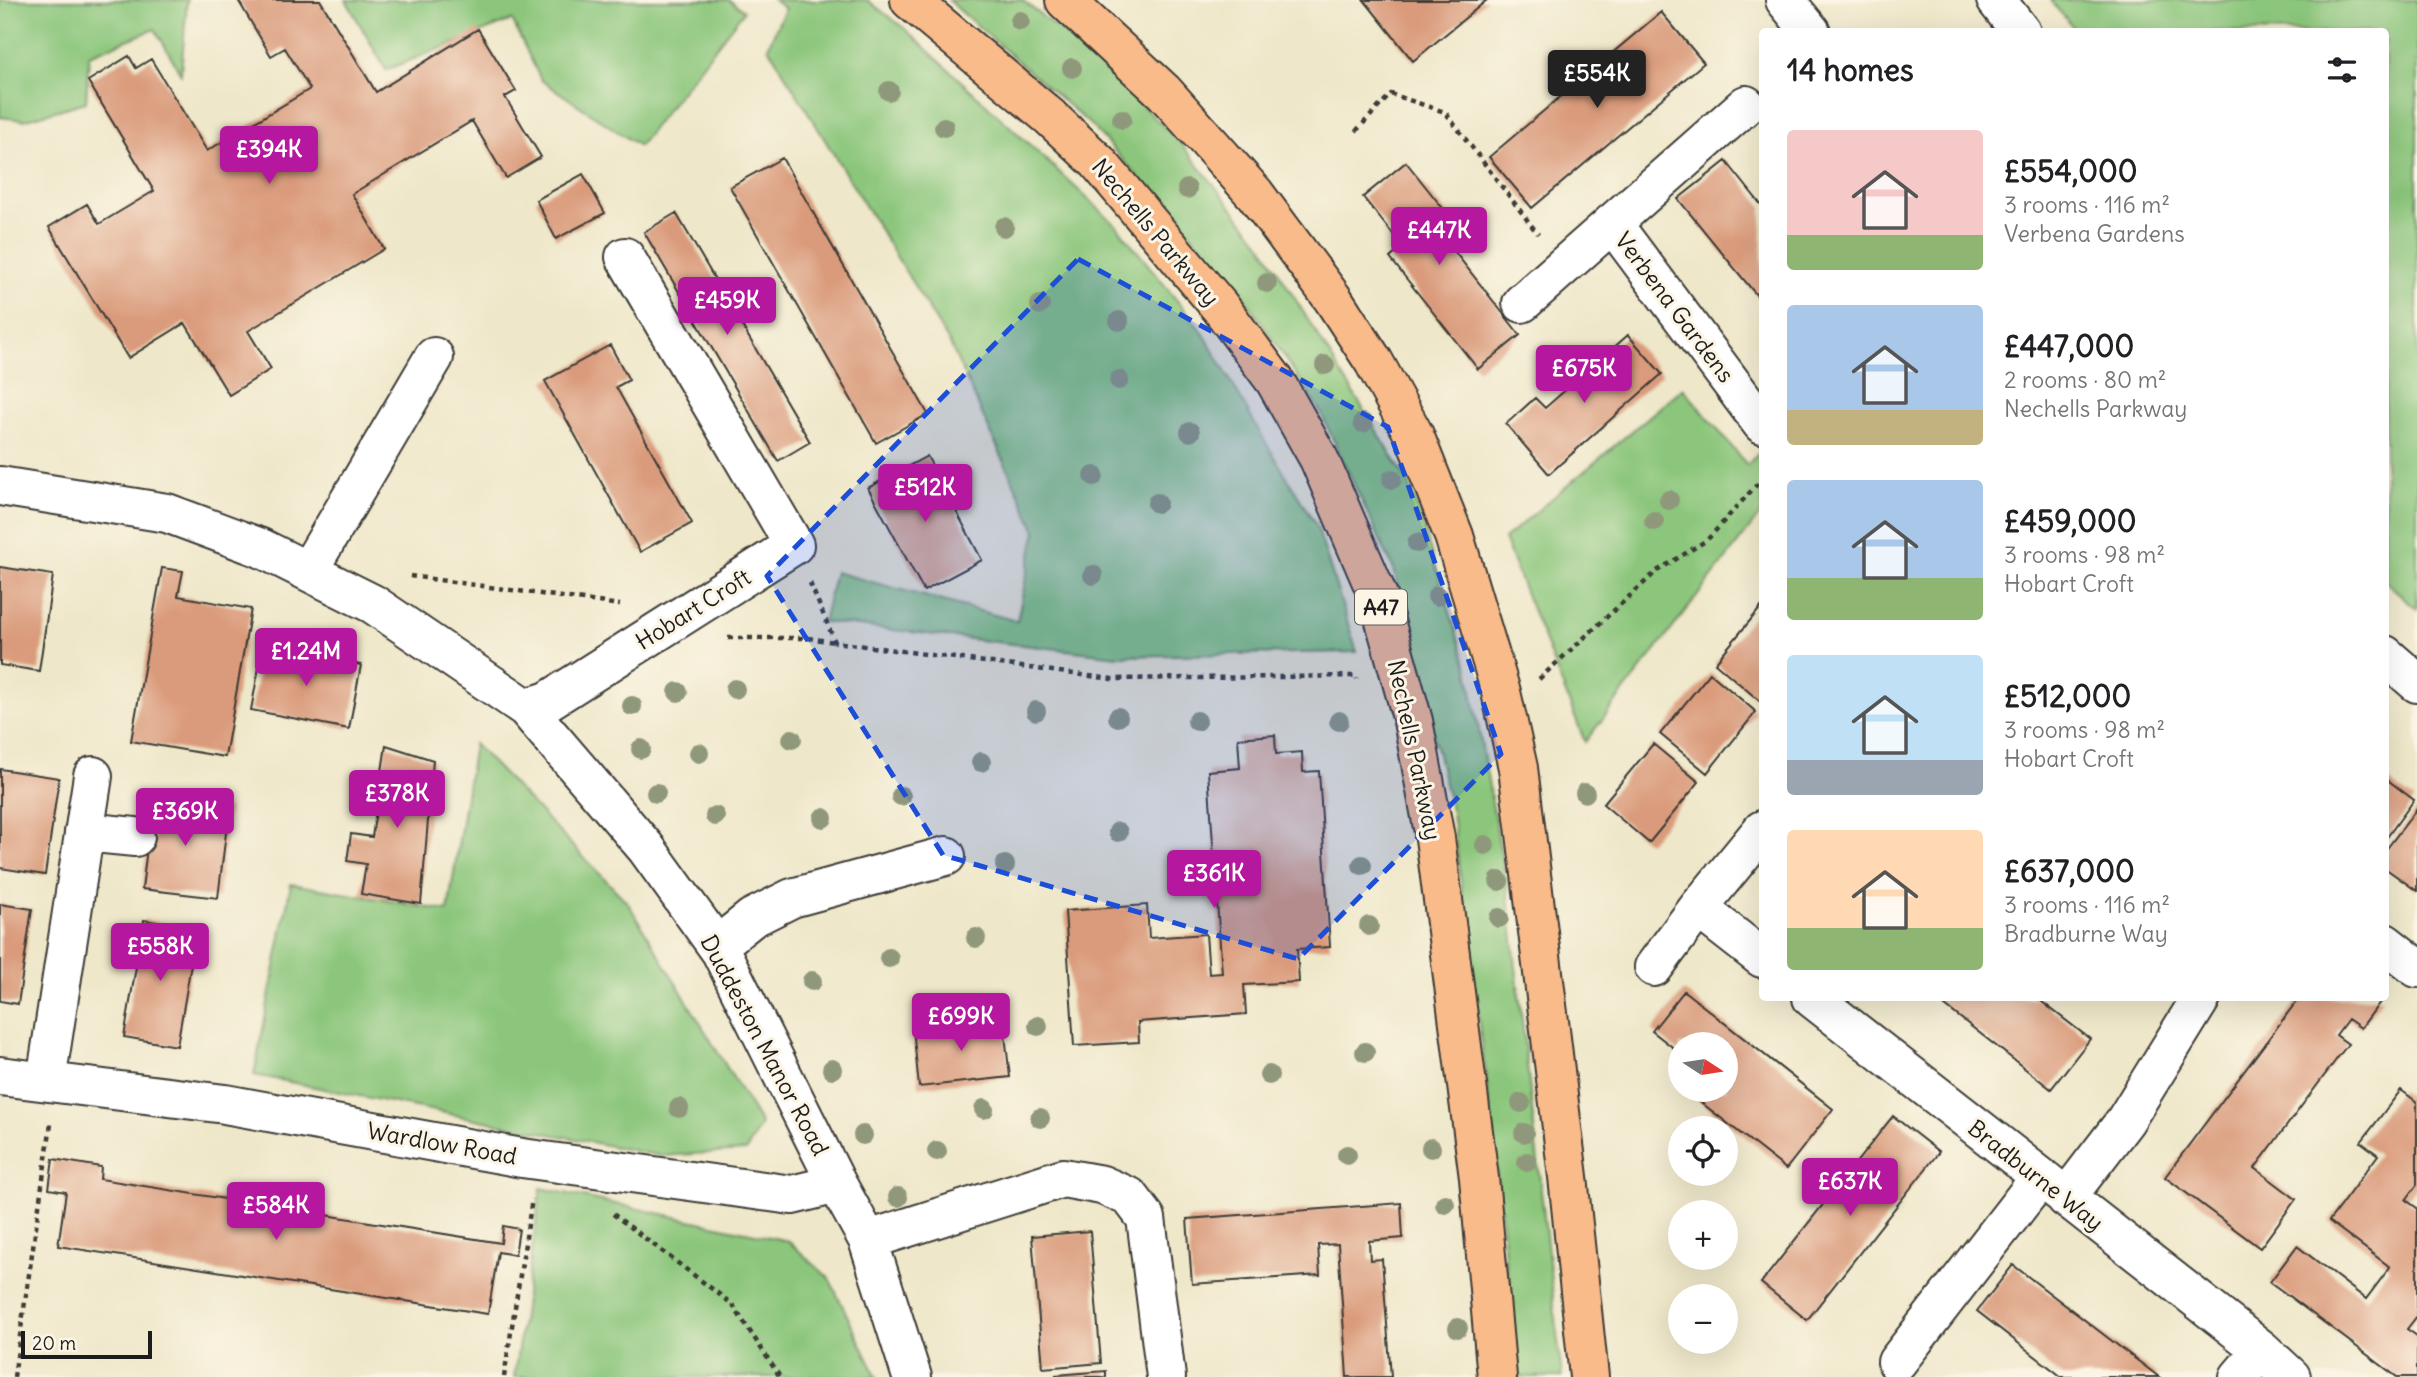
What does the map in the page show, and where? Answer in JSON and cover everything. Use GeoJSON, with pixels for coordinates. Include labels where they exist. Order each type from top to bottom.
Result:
{"type":"FeatureCollection","features":[{"type":"Feature","properties":{"kind":"main road"},"geometry":{"type":"LineString","coordinates":[[1065,0],[1164,92],[1255,194],[1333,299],[1374,362],[1414,435],[1454,536],[1501,692],[1518,768],[1567,1163],[1589,1377]]}},
{"type":"Feature","properties":{"kind":"main road","name":"Nechells Parkway"},"geometry":{"type":"LineString","coordinates":[[920,6],[1050,117],[1098,162],[1220,307],[1275,381],[1319,459],[1378,596],[1413,721],[1435,838],[1479,1178],[1497,1377]]}},
{"type":"Feature","properties":{"kind":"street"},"geometry":{"type":"LineString","coordinates":[[1785,0],[1808,28]]}},
{"type":"Feature","properties":{"kind":"street"},"geometry":{"type":"LineString","coordinates":[[1996,0],[2018,28]]}},
{"type":"Feature","properties":{"kind":"street"},"geometry":{"type":"LineString","coordinates":[[1522,303],[1746,105]]}},
{"type":"Feature","properties":{"kind":"street","name":"Verbena Gardens"},"geometry":{"type":"LineString","coordinates":[[1612,223],[1759,420]]}},
{"type":"Feature","properties":{"kind":"street"},"geometry":{"type":"LineString","coordinates":[[625,257],[794,545]]}},
{"type":"Feature","properties":{"kind":"street"},"geometry":{"type":"LineString","coordinates":[[308,571],[433,357]]}},
{"type":"Feature","properties":{"kind":"street","name":"Duddeston Manor Road"},"geometry":{"type":"LineString","coordinates":[[0,486],[167,513],[261,548],[373,604],[526,708],[646,848],[717,946],[868,1240],[912,1377]]}},
{"type":"Feature","properties":{"kind":"street","name":"Hobart Croft"},"geometry":{"type":"LineString","coordinates":[[526,708],[548,701],[794,545]]}},
{"type":"Feature","properties":{"kind":"street"},"geometry":{"type":"LineString","coordinates":[[2389,658],[2417,683]]}},
{"type":"Feature","properties":{"kind":"street"},"geometry":{"type":"LineString","coordinates":[[53,1082],[93,776]]}},
{"type":"Feature","properties":{"kind":"street"},"geometry":{"type":"LineString","coordinates":[[84,831],[135,837]]}},
{"type":"Feature","properties":{"kind":"street"},"geometry":{"type":"LineString","coordinates":[[1654,967],[1759,834]]}},
{"type":"Feature","properties":{"kind":"street"},"geometry":{"type":"LineString","coordinates":[[717,946],[752,918],[792,898],[946,856]]}},
{"type":"Feature","properties":{"kind":"street"},"geometry":{"type":"LineString","coordinates":[[1698,908],[1759,956]]}},
{"type":"Feature","properties":{"kind":"street"},"geometry":{"type":"LineString","coordinates":[[2389,946],[2417,968]]}},
{"type":"Feature","properties":{"kind":"street","name":"Bradburne Way"},"geometry":{"type":"LineString","coordinates":[[1816,1001],[2053,1188],[2250,1364],[2291,1377]]}},
{"type":"Feature","properties":{"kind":"street"},"geometry":{"type":"LineString","coordinates":[[1897,1362],[2053,1188],[2125,1121],[2199,1001]]}},
{"type":"Feature","properties":{"kind":"street","name":"Wardlow Road"},"geometry":{"type":"LineString","coordinates":[[0,1076],[225,1104],[522,1158],[792,1195],[837,1184]]}},
{"type":"Feature","properties":{"kind":"street"},"geometry":{"type":"LineString","coordinates":[[868,1240],[1063,1178],[1102,1185],[1130,1197],[1146,1218],[1166,1377]]}},
{"type":"Feature","properties":{"kind":"path"},"geometry":{"type":"LineString","coordinates":[[1356,131],[1391,94],[1445,112],[1563,267]]}},
{"type":"Feature","properties":{"kind":"path"},"geometry":{"type":"LineString","coordinates":[[1501,692],[1532,685],[1657,571],[1707,540],[1759,482]]}},
{"type":"Feature","properties":{"kind":"path"},"geometry":{"type":"LineString","coordinates":[[794,545],[835,642],[1112,679],[1356,677],[1360,688]]}},
{"type":"Feature","properties":{"kind":"path"},"geometry":{"type":"LineString","coordinates":[[357,596],[374,571],[684,614]]}},
{"type":"Feature","properties":{"kind":"path"},"geometry":{"type":"LineString","coordinates":[[14,1377],[48,1141],[53,1082]]}},
{"type":"Feature","properties":{"kind":"path"},"geometry":{"type":"LineString","coordinates":[[504,1377],[537,1159]]}},
{"type":"Feature","properties":{"kind":"path"},"geometry":{"type":"LineString","coordinates":[[602,1206],[732,1304],[780,1377]]}},
{"type":"Feature","properties":{"kind":"highlighted area"},"geometry":{"type":"Polygon","coordinates":[[[1078,259],[1388,427],[1501,754],[1298,959],[943,855],[767,576],[1078,259]]]}},
{"type":"Feature","properties":{"kind":"green space"},"geometry":{"type":"Polygon","coordinates":[[[0,0],[187,0],[181,74],[155,29],[89,55],[86,102],[24,120],[0,117],[0,0]]]}},
{"type":"Feature","properties":{"kind":"green space"},"geometry":{"type":"Polygon","coordinates":[[[346,0],[729,0],[744,11],[639,146],[541,80],[512,20],[386,70],[346,0]]]}},
{"type":"Feature","properties":{"kind":"green space"},"geometry":{"type":"Polygon","coordinates":[[[774,0],[867,0],[904,28],[1117,226],[1204,334],[1317,527],[1357,652],[1118,656],[823,622],[835,572],[1017,621],[1036,531],[950,344],[768,47],[785,9],[774,0]]]}},
{"type":"Feature","properties":{"kind":"green space"},"geometry":{"type":"Polygon","coordinates":[[[948,0],[1022,0],[1077,44],[1178,140],[1262,245],[1410,485],[1468,669],[1507,887],[1562,1377],[1517,1377],[1492,1125],[1452,813],[1394,570],[1320,411],[1236,284],[1093,127],[948,0]]]}},
{"type":"Feature","properties":{"kind":"green space"},"geometry":{"type":"Polygon","coordinates":[[[2050,0],[2417,0],[2417,609],[2389,584],[2389,28],[2073,28],[2050,0]]]}},
{"type":"Feature","properties":{"kind":"green space"},"geometry":{"type":"Polygon","coordinates":[[[1683,388],[1747,465],[1759,453],[1759,516],[1585,742],[1504,539],[1683,388]]]}},
{"type":"Feature","properties":{"kind":"green space"},"geometry":{"type":"Polygon","coordinates":[[[474,744],[628,903],[761,1124],[746,1151],[661,1156],[254,1075],[291,884],[448,911],[474,744]]]}},
{"type":"Feature","properties":{"kind":"green space"},"geometry":{"type":"Polygon","coordinates":[[[541,1188],[788,1241],[829,1278],[877,1377],[514,1377],[541,1188]]]}},
{"type":"Feature","properties":{"kind":"building"},"geometry":{"type":"Polygon","coordinates":[[[238,0],[320,0],[376,92],[478,29],[516,91],[505,97],[541,157],[506,178],[472,121],[352,194],[384,249],[248,331],[271,369],[229,395],[185,323],[128,358],[49,227],[87,204],[99,224],[154,191],[88,81],[129,56],[136,68],[151,59],[207,151],[310,89],[285,48],[271,56],[238,0]]]}},
{"type":"Feature","properties":{"kind":"building"},"geometry":{"type":"Polygon","coordinates":[[[1364,0],[1487,0],[1413,61],[1364,0]]]}},
{"type":"Feature","properties":{"kind":"building"},"geometry":{"type":"Polygon","coordinates":[[[1661,12],[1704,63],[1532,208],[1489,157],[1661,12]]]}},
{"type":"Feature","properties":{"kind":"building"},"geometry":{"type":"Polygon","coordinates":[[[782,158],[928,414],[876,443],[730,187],[782,158]]]}},
{"type":"Feature","properties":{"kind":"building"},"geometry":{"type":"Polygon","coordinates":[[[1726,161],[1759,202],[1759,298],[1678,199],[1726,161]]]}},
{"type":"Feature","properties":{"kind":"building"},"geometry":{"type":"Polygon","coordinates":[[[1406,162],[1453,221],[1439,232],[1520,335],[1478,369],[1390,258],[1403,247],[1363,197],[1406,162]]]}},
{"type":"Feature","properties":{"kind":"building"},"geometry":{"type":"Polygon","coordinates":[[[583,174],[605,213],[556,239],[536,200],[583,174]]]}},
{"type":"Feature","properties":{"kind":"building"},"geometry":{"type":"Polygon","coordinates":[[[676,213],[810,442],[778,461],[644,232],[676,213]]]}},
{"type":"Feature","properties":{"kind":"building"},"geometry":{"type":"Polygon","coordinates":[[[1628,335],[1662,374],[1549,474],[1506,424],[1535,398],[1545,408],[1628,335]]]}},
{"type":"Feature","properties":{"kind":"building"},"geometry":{"type":"Polygon","coordinates":[[[610,345],[629,380],[616,387],[692,523],[640,552],[545,381],[610,345]]]}},
{"type":"Feature","properties":{"kind":"building"},"geometry":{"type":"Polygon","coordinates":[[[927,456],[982,560],[924,591],[868,488],[927,456]]]}},
{"type":"Feature","properties":{"kind":"building"},"geometry":{"type":"Polygon","coordinates":[[[0,567],[53,575],[39,671],[0,665],[0,567]]]}},
{"type":"Feature","properties":{"kind":"building"},"geometry":{"type":"Polygon","coordinates":[[[162,568],[183,571],[178,596],[251,609],[225,757],[131,741],[162,568]]]}},
{"type":"Feature","properties":{"kind":"building"},"geometry":{"type":"Polygon","coordinates":[[[1759,610],[1759,700],[1715,663],[1759,610]]]}},
{"type":"Feature","properties":{"kind":"building"},"geometry":{"type":"Polygon","coordinates":[[[263,646],[361,665],[349,729],[251,710],[263,646]]]}},
{"type":"Feature","properties":{"kind":"building"},"geometry":{"type":"Polygon","coordinates":[[[1710,673],[1756,712],[1707,773],[1660,734],[1710,673]]]}},
{"type":"Feature","properties":{"kind":"building"},"geometry":{"type":"Polygon","coordinates":[[[1275,735],[1276,754],[1302,752],[1303,772],[1319,771],[1330,947],[1297,949],[1299,982],[1244,985],[1246,1014],[1138,1022],[1139,1042],[1074,1046],[1065,911],[1147,905],[1149,938],[1206,934],[1209,974],[1222,973],[1208,771],[1240,768],[1238,738],[1275,735]]]}},
{"type":"Feature","properties":{"kind":"building"},"geometry":{"type":"Polygon","coordinates":[[[1653,744],[1699,782],[1649,843],[1603,804],[1653,744]]]}},
{"type":"Feature","properties":{"kind":"building"},"geometry":{"type":"Polygon","coordinates":[[[386,745],[433,760],[421,904],[361,894],[366,864],[347,861],[351,834],[372,837],[386,745]]]}},
{"type":"Feature","properties":{"kind":"building"},"geometry":{"type":"Polygon","coordinates":[[[0,769],[59,778],[45,875],[0,868],[0,769]]]}},
{"type":"Feature","properties":{"kind":"building"},"geometry":{"type":"Polygon","coordinates":[[[2389,781],[2414,800],[2389,834],[2389,781]]]}},
{"type":"Feature","properties":{"kind":"building"},"geometry":{"type":"Polygon","coordinates":[[[153,799],[229,808],[218,898],[142,889],[153,799]]]}},
{"type":"Feature","properties":{"kind":"building"},"geometry":{"type":"Polygon","coordinates":[[[2417,809],[2417,891],[2389,871],[2389,846],[2417,809]]]}},
{"type":"Feature","properties":{"kind":"building"},"geometry":{"type":"Polygon","coordinates":[[[0,904],[32,909],[18,1004],[0,1001],[0,904]]]}},
{"type":"Feature","properties":{"kind":"building"},"geometry":{"type":"Polygon","coordinates":[[[144,920],[197,929],[177,1046],[124,1037],[144,920]]]}},
{"type":"Feature","properties":{"kind":"building"},"geometry":{"type":"Polygon","coordinates":[[[1684,991],[1736,1032],[1668,1032],[1668,1044],[1652,1031],[1684,991]]]}},
{"type":"Feature","properties":{"kind":"building"},"geometry":{"type":"Polygon","coordinates":[[[1939,1001],[2041,1001],[2090,1039],[2051,1089],[1939,1001]]]}},
{"type":"Feature","properties":{"kind":"building"},"geometry":{"type":"Polygon","coordinates":[[[2297,1001],[2381,1001],[2361,1028],[2348,1019],[2336,1035],[2348,1044],[2255,1168],[2296,1199],[2260,1248],[2165,1177],[2297,1001]]]}},
{"type":"Feature","properties":{"kind":"building"},"geometry":{"type":"Polygon","coordinates":[[[1003,1018],[1010,1077],[919,1087],[913,1028],[1003,1018]]]}},
{"type":"Feature","properties":{"kind":"building"},"geometry":{"type":"Polygon","coordinates":[[[1738,1034],[1833,1109],[1786,1169],[1738,1131],[1738,1116],[1718,1116],[1700,1102],[1738,1102],[1738,1034]]]}},
{"type":"Feature","properties":{"kind":"building"},"geometry":{"type":"Polygon","coordinates":[[[2401,1090],[2417,1102],[2417,1185],[2406,1200],[2417,1208],[2417,1316],[2407,1329],[2417,1336],[2417,1377],[2397,1377],[2270,1282],[2297,1246],[2366,1299],[2390,1267],[2329,1221],[2378,1155],[2361,1142],[2401,1090]]]}},
{"type":"Feature","properties":{"kind":"building"},"geometry":{"type":"Polygon","coordinates":[[[1893,1116],[1939,1152],[1807,1320],[1761,1283],[1893,1116]]]}},
{"type":"Feature","properties":{"kind":"building"},"geometry":{"type":"Polygon","coordinates":[[[53,1159],[101,1167],[100,1179],[501,1243],[503,1226],[519,1229],[515,1255],[498,1252],[488,1314],[58,1246],[66,1192],[49,1189],[53,1159]]]}},
{"type":"Feature","properties":{"kind":"building"},"geometry":{"type":"Polygon","coordinates":[[[1401,1203],[1403,1238],[1369,1241],[1370,1260],[1382,1259],[1391,1377],[1347,1377],[1338,1244],[1318,1245],[1320,1275],[1192,1284],[1187,1219],[1401,1203]]]}},
{"type":"Feature","properties":{"kind":"building"},"geometry":{"type":"Polygon","coordinates":[[[1090,1231],[1101,1363],[1043,1368],[1032,1236],[1090,1231]]]}},
{"type":"Feature","properties":{"kind":"building"},"geometry":{"type":"Polygon","coordinates":[[[2013,1265],[2159,1377],[2062,1377],[1977,1311],[2013,1265]]]}},
{"type":"Feature","properties":{"kind":"building"},"geometry":{"type":"Polygon","coordinates":[[[1106,1371],[1106,1377],[1056,1377],[1056,1375],[1106,1371]]]}}]}
